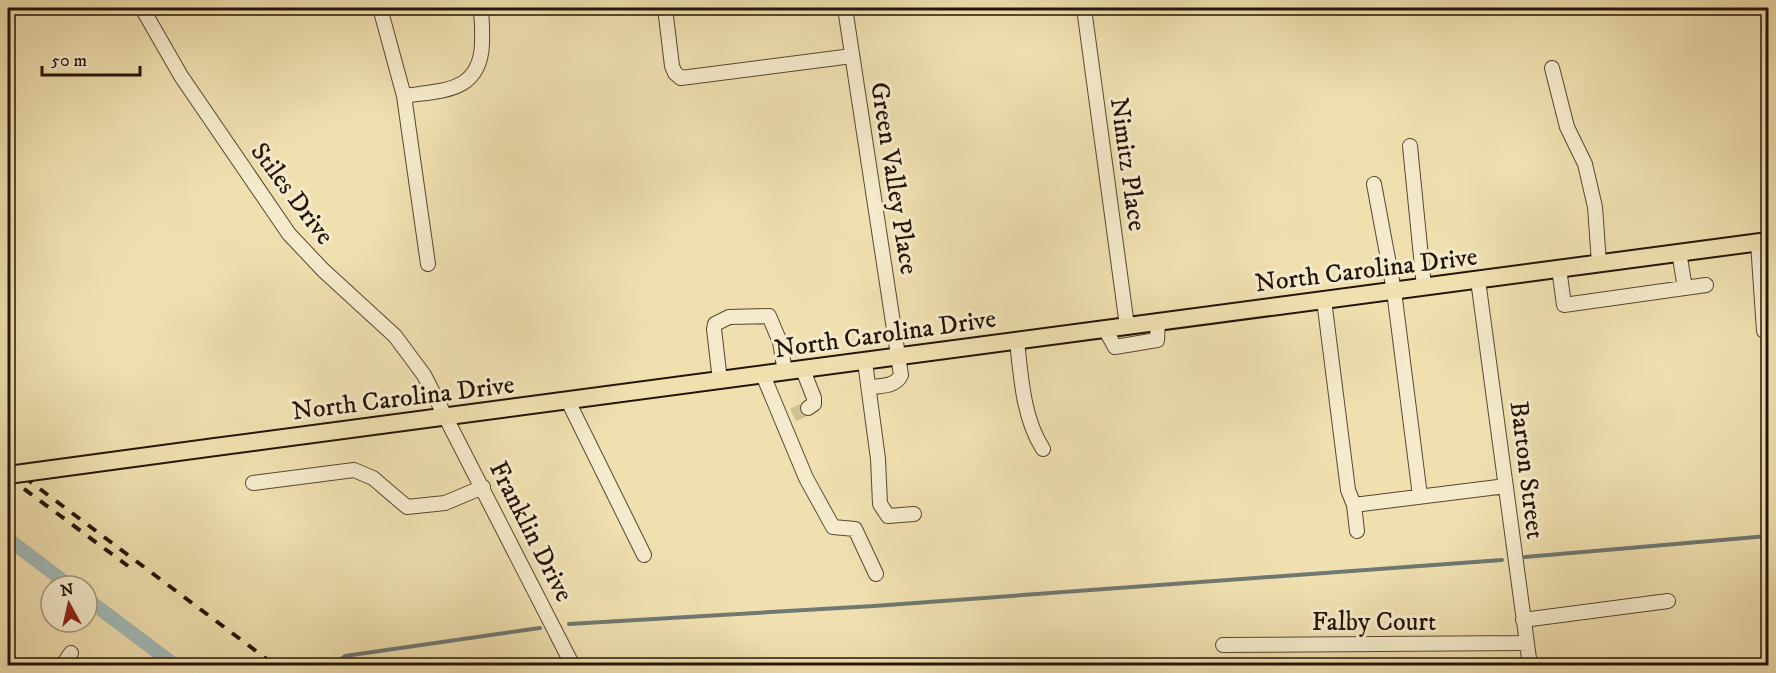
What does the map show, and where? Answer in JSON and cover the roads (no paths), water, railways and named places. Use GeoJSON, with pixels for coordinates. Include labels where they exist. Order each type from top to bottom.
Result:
{"type":"FeatureCollection","features":[{"type":"Feature","properties":{"kind":"main road","name":"North Carolina Drive"},"geometry":{"type":"LineString","coordinates":[[8,475],[1763,242]]}},
{"type":"Feature","properties":{"kind":"street","name":"Stiles Drive"},"geometry":{"type":"LineString","coordinates":[[142,8],[181,76],[289,234],[407,350],[448,418]]}},
{"type":"Feature","properties":{"kind":"street"},"geometry":{"type":"LineString","coordinates":[[380,8],[389,34],[404,96],[428,264]]}},
{"type":"Feature","properties":{"kind":"street"},"geometry":{"type":"LineString","coordinates":[[404,96],[458,86],[471,78],[479,66],[482,51],[480,8]]}},
{"type":"Feature","properties":{"kind":"street"},"geometry":{"type":"LineString","coordinates":[[665,8],[672,66],[681,78],[852,56]]}},
{"type":"Feature","properties":{"kind":"street","name":"Green Valley Place"},"geometry":{"type":"LineString","coordinates":[[845,8],[901,375],[898,381],[869,387]]}},
{"type":"Feature","properties":{"kind":"street","name":"Nimitz Place"},"geometry":{"type":"LineString","coordinates":[[1084,8],[1127,327]]}},
{"type":"Feature","properties":{"kind":"street"},"geometry":{"type":"LineString","coordinates":[[1552,68],[1566,127],[1585,164],[1595,207],[1599,262]]}},
{"type":"Feature","properties":{"kind":"street"},"geometry":{"type":"LineString","coordinates":[[1410,146],[1424,287]]}},
{"type":"Feature","properties":{"kind":"street"},"geometry":{"type":"LineString","coordinates":[[1374,184],[1394,291],[1420,496]]}},
{"type":"Feature","properties":{"kind":"street"},"geometry":{"type":"LineString","coordinates":[[1763,242],[1764,331]]}},
{"type":"Feature","properties":{"kind":"street"},"geometry":{"type":"LineString","coordinates":[[1679,252],[1684,288]]}},
{"type":"Feature","properties":{"kind":"street"},"geometry":{"type":"LineString","coordinates":[[1560,268],[1564,305],[1706,285]]}},
{"type":"Feature","properties":{"kind":"street","name":"Barton Street"},"geometry":{"type":"LineString","coordinates":[[1478,280],[1530,666]]}},
{"type":"Feature","properties":{"kind":"street"},"geometry":{"type":"LineString","coordinates":[[1324,300],[1348,490],[1357,531]]}},
{"type":"Feature","properties":{"kind":"street"},"geometry":{"type":"LineString","coordinates":[[720,381],[714,329],[715,324],[729,317],[769,316],[780,342],[785,372]]}},
{"type":"Feature","properties":{"kind":"street"},"geometry":{"type":"LineString","coordinates":[[1105,329],[1115,347],[1137,345],[1157,340],[1158,322]]}},
{"type":"Feature","properties":{"kind":"street"},"geometry":{"type":"LineString","coordinates":[[1017,341],[1029,417],[1035,436],[1043,449]]}},
{"type":"Feature","properties":{"kind":"street"},"geometry":{"type":"LineString","coordinates":[[866,362],[878,459],[880,504],[888,516],[914,514]]}},
{"type":"Feature","properties":{"kind":"street"},"geometry":{"type":"LineString","coordinates":[[803,370],[814,398],[814,404],[808,408]]}},
{"type":"Feature","properties":{"kind":"street"},"geometry":{"type":"LineString","coordinates":[[763,375],[787,417],[806,477],[833,527],[855,529],[876,574]]}},
{"type":"Feature","properties":{"kind":"street"},"geometry":{"type":"LineString","coordinates":[[568,401],[644,555]]}},
{"type":"Feature","properties":{"kind":"street","name":"Franklin Drive"},"geometry":{"type":"LineString","coordinates":[[448,418],[573,666]]}},
{"type":"Feature","properties":{"kind":"street"},"geometry":{"type":"LineString","coordinates":[[253,483],[354,470],[373,478],[407,507],[445,503],[483,487]]}},
{"type":"Feature","properties":{"kind":"street"},"geometry":{"type":"LineString","coordinates":[[1353,505],[1506,486]]}},
{"type":"Feature","properties":{"kind":"street"},"geometry":{"type":"LineString","coordinates":[[1523,620],[1668,602]]}},
{"type":"Feature","properties":{"kind":"street","name":"Falby Court"},"geometry":{"type":"LineString","coordinates":[[1223,645],[1526,643]]}},
{"type":"Feature","properties":{"kind":"street"},"geometry":{"type":"LineString","coordinates":[[62,666],[71,653]]}},
{"type":"Feature","properties":{"kind":"waterway"},"geometry":{"type":"LineString","coordinates":[[1525,557],[1768,536]]}},
{"type":"Feature","properties":{"kind":"waterway"},"geometry":{"type":"LineString","coordinates":[[8,539],[54,574]]}},
{"type":"Feature","properties":{"kind":"waterway"},"geometry":{"type":"LineString","coordinates":[[569,624],[874,606],[1502,560]]}},
{"type":"Feature","properties":{"kind":"waterway"},"geometry":{"type":"LineString","coordinates":[[99,608],[176,666]]}},
{"type":"Feature","properties":{"kind":"waterway"},"geometry":{"type":"LineString","coordinates":[[332,666],[345,656],[540,628]]}},
{"type":"Feature","properties":{"kind":"tunnel"},"geometry":{"type":"LineString","coordinates":[[793,415],[808,408]]}},
{"type":"Feature","properties":{"kind":"railway"},"geometry":{"type":"LineString","coordinates":[[8,465],[276,666]]}},
{"type":"Feature","properties":{"kind":"railway"},"geometry":{"type":"LineString","coordinates":[[8,477],[128,566]]}}]}
